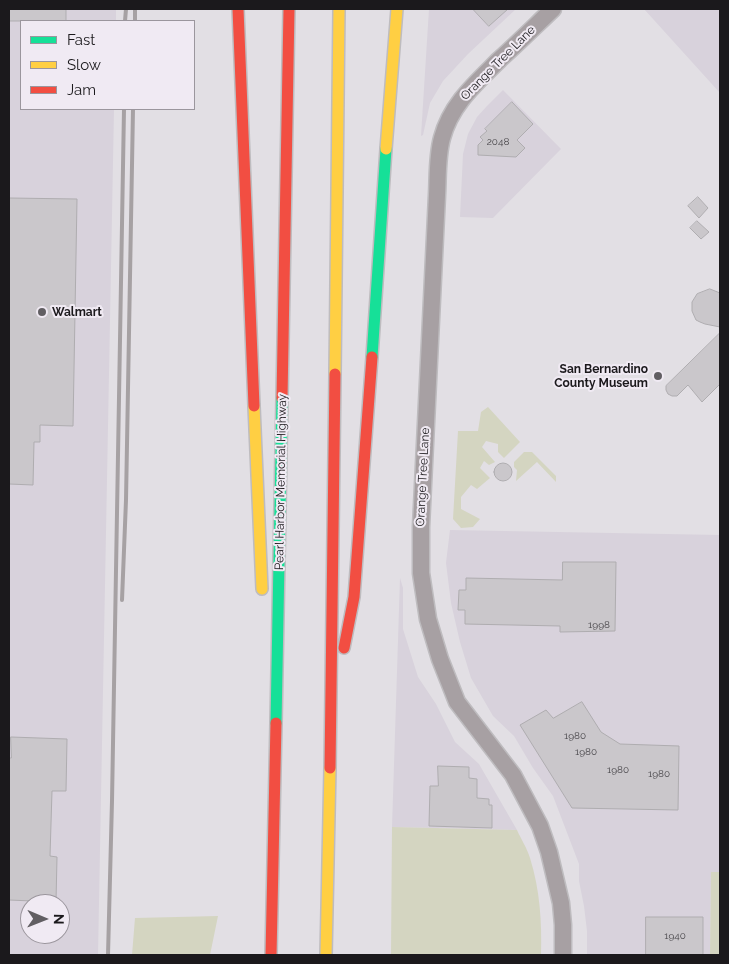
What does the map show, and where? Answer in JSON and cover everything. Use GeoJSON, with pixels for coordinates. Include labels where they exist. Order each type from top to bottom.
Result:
{"type":"FeatureCollection","features":[{"type":"Feature","properties":{"kind":"highway"},"geometry":{"type":"LineString","coordinates":[[238,9],[262,604]]}},
{"type":"Feature","properties":{"kind":"highway","name":"Pearl Harbor Memorial Highway"},"geometry":{"type":"LineString","coordinates":[[271,955],[289,9]]}},
{"type":"Feature","properties":{"kind":"highway"},"geometry":{"type":"LineString","coordinates":[[326,955],[331,716],[339,9]]}},
{"type":"Feature","properties":{"kind":"highway"},"geometry":{"type":"LineString","coordinates":[[331,716],[354,597],[397,9]]}},
{"type":"Feature","properties":{"kind":"highway"},"geometry":{"type":"LineString","coordinates":[[266,673],[274,862]]}},
{"type":"Feature","properties":{"kind":"street","name":"Orange Tree Lane"},"geometry":{"type":"LineString","coordinates":[[553,9],[474,84],[450,117],[442,139],[437,195],[421,527],[421,573],[428,618],[440,659],[457,702],[513,775],[540,826],[549,852],[561,903],[563,955]]}},
{"type":"Feature","properties":{"kind":"shaded area"},"geometry":{"type":"Polygon","coordinates":[[[9,9],[116,9],[116,20],[20,20],[20,110],[114,110],[98,955],[9,955],[9,9]]]}},
{"type":"Feature","properties":{"kind":"shaded area"},"geometry":{"type":"Polygon","coordinates":[[[429,9],[516,9],[468,54],[443,81],[430,103],[423,135],[421,136],[429,9]]]}},
{"type":"Feature","properties":{"kind":"shaded area"},"geometry":{"type":"Polygon","coordinates":[[[644,9],[720,9],[720,93],[644,9]]]}},
{"type":"Feature","properties":{"kind":"shaded area"},"geometry":{"type":"Polygon","coordinates":[[[503,90],[561,149],[493,218],[460,217],[463,154],[468,134],[477,117],[503,90]]]}},
{"type":"Feature","properties":{"kind":"shaded area"},"geometry":{"type":"Polygon","coordinates":[[[450,530],[720,535],[720,872],[711,873],[710,955],[587,955],[587,931],[579,881],[579,864],[553,796],[533,768],[514,736],[493,716],[471,678],[451,603],[446,563],[450,530]]]}},
{"type":"Feature","properties":{"kind":"shaded area"},"geometry":{"type":"Polygon","coordinates":[[[400,578],[403,588],[403,629],[418,677],[436,704],[455,742],[479,764],[517,830],[392,827],[400,578]]]}},
{"type":"Feature","properties":{"kind":"green space"},"geometry":{"type":"Polygon","coordinates":[[[488,407],[520,442],[504,458],[498,452],[498,444],[486,441],[482,447],[495,462],[489,465],[484,461],[480,468],[490,478],[477,489],[471,485],[461,497],[461,509],[480,519],[473,527],[461,528],[453,519],[458,431],[478,431],[481,412],[488,407]]]}},
{"type":"Feature","properties":{"kind":"green space"},"geometry":{"type":"Polygon","coordinates":[[[524,452],[532,452],[556,476],[556,482],[537,462],[516,481],[517,470],[514,467],[514,462],[524,452]]]}},
{"type":"Feature","properties":{"kind":"green space"},"geometry":{"type":"Polygon","coordinates":[[[392,827],[517,830],[529,854],[536,882],[541,918],[541,955],[391,955],[392,827]]]}},
{"type":"Feature","properties":{"kind":"green space"},"geometry":{"type":"Polygon","coordinates":[[[711,872],[720,872],[720,955],[710,955],[711,872]]]}},
{"type":"Feature","properties":{"kind":"green space"},"geometry":{"type":"Polygon","coordinates":[[[218,916],[210,955],[132,955],[135,918],[218,916]]]}},
{"type":"Feature","properties":{"kind":"building"},"geometry":{"type":"Polygon","coordinates":[[[9,9],[66,9],[66,20],[9,21],[9,9]]]}},
{"type":"Feature","properties":{"kind":"building"},"geometry":{"type":"Polygon","coordinates":[[[473,9],[508,9],[489,26],[473,9]]]}},
{"type":"Feature","properties":{"kind":"building"},"geometry":{"type":"Polygon","coordinates":[[[512,102],[533,124],[517,140],[525,148],[516,157],[478,155],[478,145],[483,140],[480,137],[487,131],[485,129],[512,102]]]}},
{"type":"Feature","properties":{"kind":"building"},"geometry":{"type":"Polygon","coordinates":[[[698,197],[708,208],[699,218],[688,206],[698,197]]]}},
{"type":"Feature","properties":{"kind":"building","name":"Walmart"},"geometry":{"type":"Polygon","coordinates":[[[9,198],[77,199],[73,426],[40,425],[40,442],[34,442],[33,485],[9,484],[9,198]]]}},
{"type":"Feature","properties":{"kind":"building"},"geometry":{"type":"Polygon","coordinates":[[[697,221],[709,232],[701,239],[690,228],[697,221]]]}},
{"type":"Feature","properties":{"kind":"building"},"geometry":{"type":"Polygon","coordinates":[[[710,289],[720,293],[720,327],[696,320],[692,311],[692,302],[697,294],[710,289]]]}},
{"type":"Feature","properties":{"kind":"building"},"geometry":{"type":"Polygon","coordinates":[[[720,333],[720,384],[702,402],[688,385],[677,396],[668,394],[666,386],[720,333]]]}},
{"type":"Feature","properties":{"kind":"building"},"geometry":{"type":"Polygon","coordinates":[[[503,463],[509,466],[512,472],[509,478],[503,481],[497,478],[494,472],[497,466],[503,463]]]}},
{"type":"Feature","properties":{"kind":"building"},"geometry":{"type":"Polygon","coordinates":[[[563,562],[616,562],[615,631],[560,632],[560,626],[465,624],[465,610],[458,610],[459,590],[466,590],[466,578],[562,580],[563,562]]]}},
{"type":"Feature","properties":{"kind":"building"},"geometry":{"type":"Polygon","coordinates":[[[582,702],[601,732],[620,744],[679,746],[678,810],[572,808],[520,725],[546,710],[553,718],[582,702]]]}},
{"type":"Feature","properties":{"kind":"building"},"geometry":{"type":"Polygon","coordinates":[[[11,737],[67,739],[66,791],[52,791],[50,856],[57,857],[56,894],[20,894],[20,900],[9,900],[9,758],[11,758],[11,737]]]}},
{"type":"Feature","properties":{"kind":"building"},"geometry":{"type":"Polygon","coordinates":[[[438,766],[469,767],[469,778],[477,779],[477,798],[489,799],[489,805],[492,805],[492,828],[429,826],[430,786],[438,786],[438,766]]]}},
{"type":"Feature","properties":{"kind":"building"},"geometry":{"type":"Polygon","coordinates":[[[646,917],[703,917],[703,955],[646,955],[646,917]]]}},
{"type":"Feature","properties":{"kind":"railway"},"geometry":{"type":"LineString","coordinates":[[125,20],[126,9]]}},
{"type":"Feature","properties":{"kind":"railway"},"geometry":{"type":"LineString","coordinates":[[135,9],[135,20]]}},
{"type":"Feature","properties":{"kind":"railway"},"geometry":{"type":"LineString","coordinates":[[108,955],[124,110]]}},
{"type":"Feature","properties":{"kind":"railway"},"geometry":{"type":"LineString","coordinates":[[122,600],[126,500],[133,110]]}},
{"type":"Feature","properties":{"kind":"traffic: fast"},"geometry":{"type":"LineString","coordinates":[[372,357],[386,149]]}},
{"type":"Feature","properties":{"kind":"traffic: fast"},"geometry":{"type":"LineString","coordinates":[[276,723],[282,398]]}},
{"type":"Feature","properties":{"kind":"traffic: slow"},"geometry":{"type":"LineString","coordinates":[[335,374],[339,9]]}},
{"type":"Feature","properties":{"kind":"traffic: slow"},"geometry":{"type":"LineString","coordinates":[[386,149],[397,9]]}},
{"type":"Feature","properties":{"kind":"traffic: slow"},"geometry":{"type":"LineString","coordinates":[[254,406],[262,589]]}},
{"type":"Feature","properties":{"kind":"traffic: slow"},"geometry":{"type":"LineString","coordinates":[[326,955],[330,768]]}},
{"type":"Feature","properties":{"kind":"traffic: jam"},"geometry":{"type":"LineString","coordinates":[[238,9],[254,406]]}},
{"type":"Feature","properties":{"kind":"traffic: jam"},"geometry":{"type":"LineString","coordinates":[[282,398],[289,9]]}},
{"type":"Feature","properties":{"kind":"traffic: jam"},"geometry":{"type":"LineString","coordinates":[[344,648],[354,597],[372,357]]}},
{"type":"Feature","properties":{"kind":"traffic: jam"},"geometry":{"type":"LineString","coordinates":[[330,768],[335,374]]}},
{"type":"Feature","properties":{"kind":"traffic: jam"},"geometry":{"type":"LineString","coordinates":[[271,955],[276,723]]}},
{"type":"Feature","properties":{"kind":"place","name":"Walmart"},"geometry":{"type":"Point","coordinates":[42,312]}},
{"type":"Feature","properties":{"kind":"place","name":"San Bernardino County Museum"},"geometry":{"type":"Point","coordinates":[658,376]}}]}
